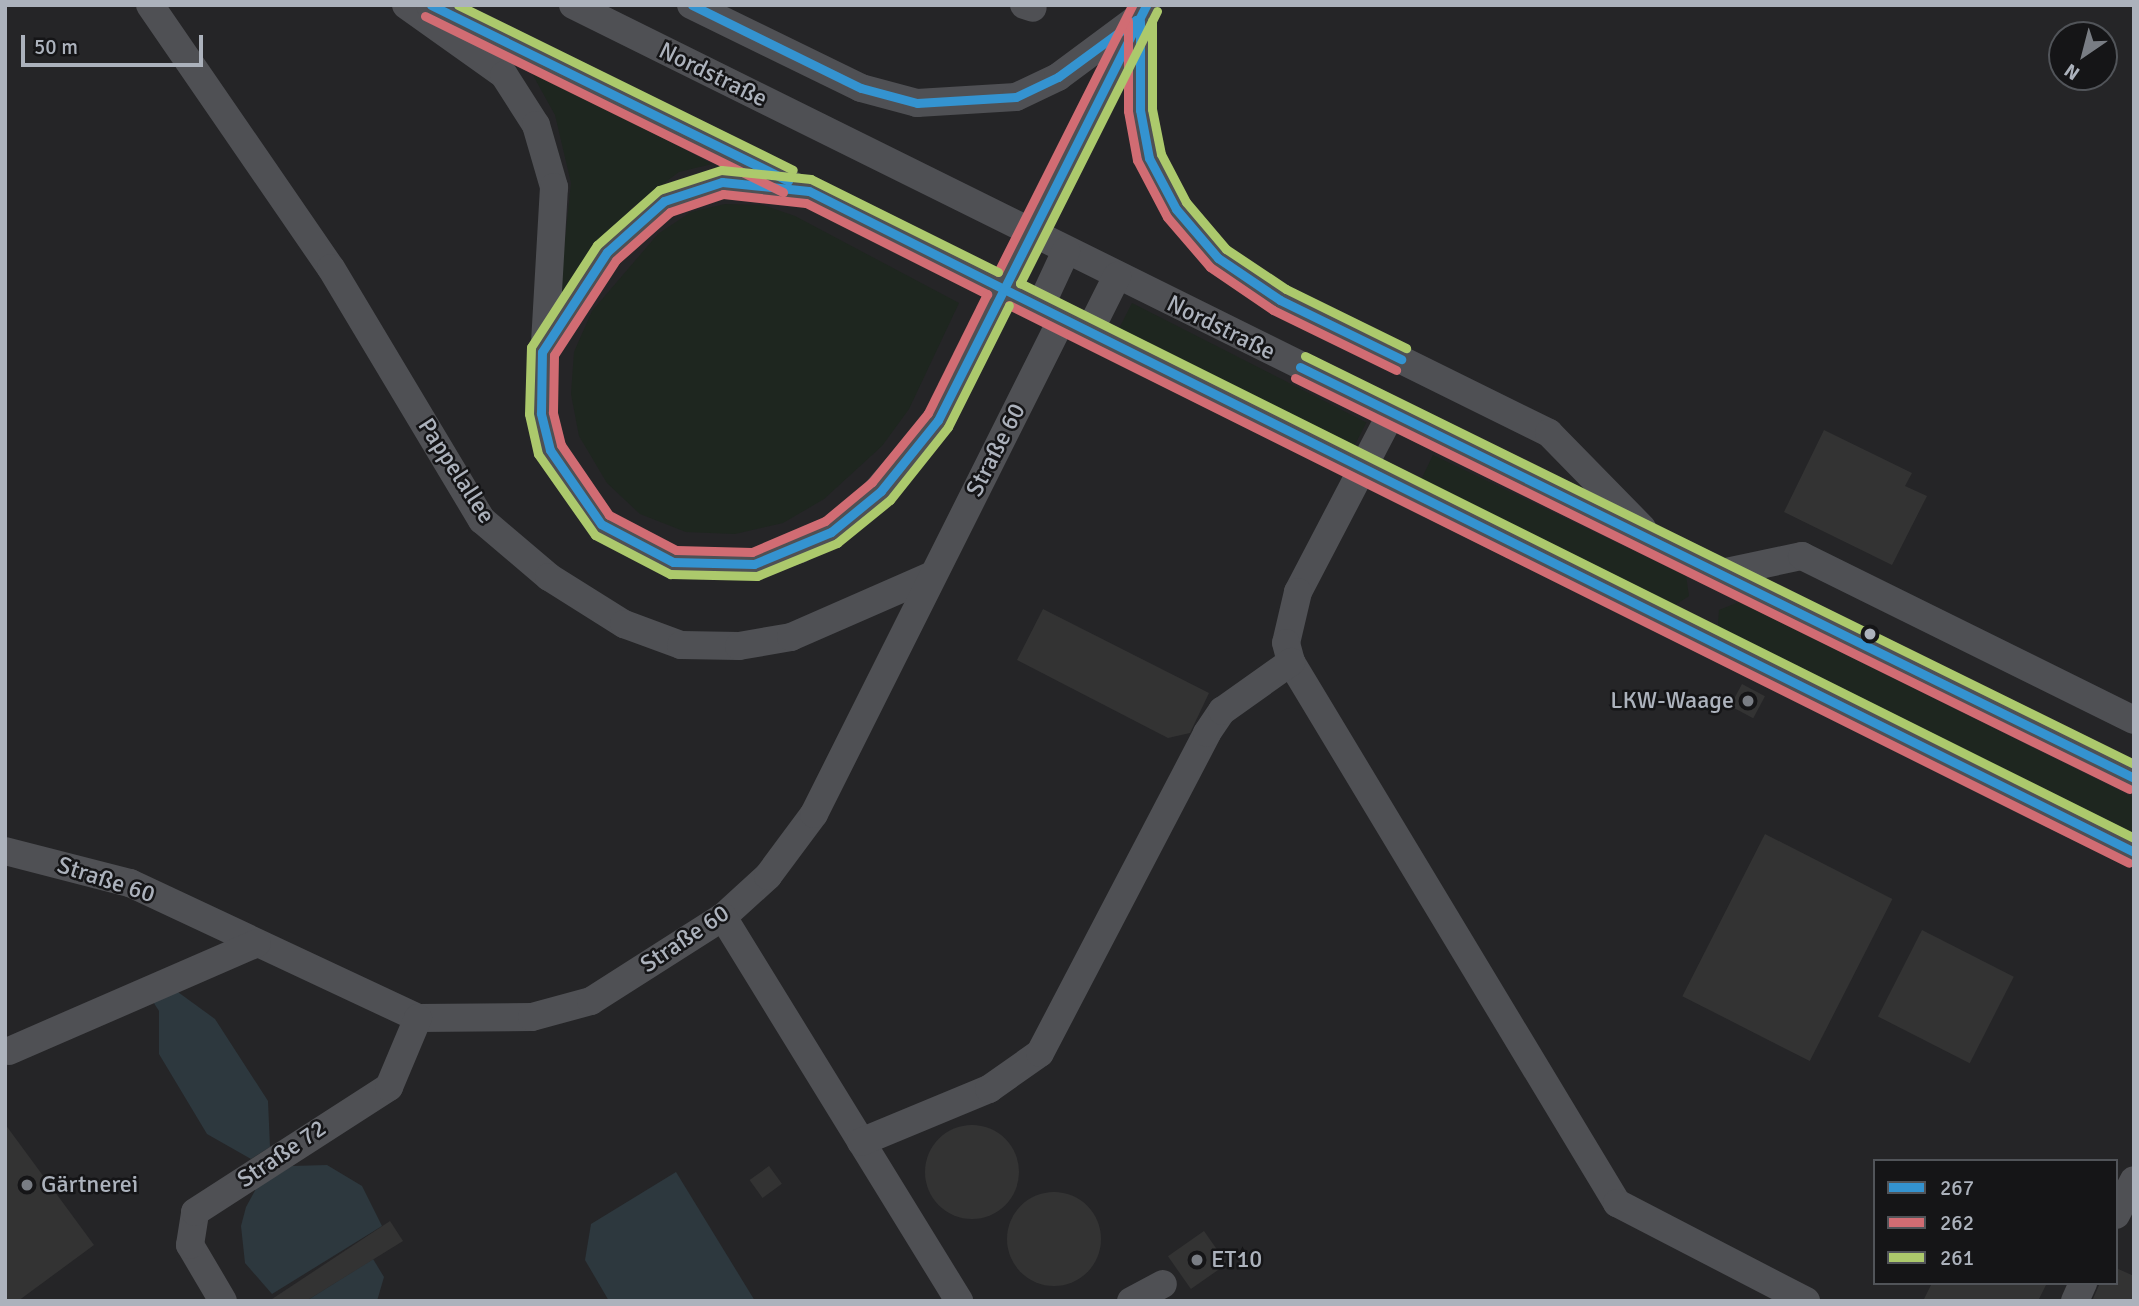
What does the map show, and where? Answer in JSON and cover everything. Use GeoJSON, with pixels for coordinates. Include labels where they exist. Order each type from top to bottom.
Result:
{"type":"FeatureCollection","features":[{"type":"Feature","properties":{"kind":"street","name":"Pappelallee"},"geometry":{"type":"LineString","coordinates":[[150,5],[331,268],[482,520],[549,576],[636,628],[681,645],[739,646],[791,638],[933,575]]}},
{"type":"Feature","properties":{"kind":"street"},"geometry":{"type":"LineString","coordinates":[[407,5],[504,75],[536,125],[554,187],[542,352],[541,413],[550,450],[570,487],[601,524],[673,562],[742,565],[800,549],[857,514],[938,420],[1143,11]]}},
{"type":"Feature","properties":{"kind":"street"},"geometry":{"type":"LineString","coordinates":[[430,5],[809,191],[2134,852]]}},
{"type":"Feature","properties":{"kind":"street","name":"Nordstraße"},"geometry":{"type":"LineString","coordinates":[[573,5],[1717,574],[2134,778]]}},
{"type":"Feature","properties":{"kind":"street"},"geometry":{"type":"LineString","coordinates":[[691,5],[861,88],[917,103],[958,104],[1016,97],[1058,77],[1143,11]]}},
{"type":"Feature","properties":{"kind":"street"},"geometry":{"type":"LineString","coordinates":[[1143,11],[1140,110],[1149,158],[1175,209],[1218,258],[1280,300],[1549,433],[1659,545]]}},
{"type":"Feature","properties":{"kind":"street"},"geometry":{"type":"LineString","coordinates":[[542,352],[607,252],[664,201],[722,182],[809,191]]}},
{"type":"Feature","properties":{"kind":"street","name":"Straße 60"},"geometry":{"type":"LineString","coordinates":[[5,851],[130,883],[418,1018],[532,1017],[591,1001],[723,917],[768,876],[814,814],[933,575],[1051,313],[1066,251]]}},
{"type":"Feature","properties":{"kind":"street"},"geometry":{"type":"LineString","coordinates":[[1089,332],[1117,276]]}},
{"type":"Feature","properties":{"kind":"street"},"geometry":{"type":"LineString","coordinates":[[1392,412],[1298,592],[1286,643],[1290,662],[1617,1203],[1806,1301]]}},
{"type":"Feature","properties":{"kind":"street"},"geometry":{"type":"LineString","coordinates":[[1717,574],[1802,556],[2134,720]]}},
{"type":"Feature","properties":{"kind":"street"},"geometry":{"type":"LineString","coordinates":[[861,1142],[989,1089],[1040,1053],[1207,733],[1222,711],[1290,662]]}},
{"type":"Feature","properties":{"kind":"street"},"geometry":{"type":"LineString","coordinates":[[723,917],[959,1301]]}},
{"type":"Feature","properties":{"kind":"street"},"geometry":{"type":"LineString","coordinates":[[9,1051],[257,943]]}},
{"type":"Feature","properties":{"kind":"street","name":"Straße 72"},"geometry":{"type":"LineString","coordinates":[[223,1301],[190,1245],[195,1212],[389,1087],[418,1018]]}},
{"type":"Feature","properties":{"kind":"street"},"geometry":{"type":"LineString","coordinates":[[2123,1214],[2134,1180]]}},
{"type":"Feature","properties":{"kind":"street"},"geometry":{"type":"LineString","coordinates":[[1131,1301],[1163,1284]]}},
{"type":"Feature","properties":{"kind":"street"},"geometry":{"type":"LineString","coordinates":[[2075,1301],[2082,1285]]}},
{"type":"Feature","properties":{"kind":"shaded area"},"geometry":{"type":"Polygon","coordinates":[[[5,5],[2134,5],[2134,1301],[5,1301],[5,5]]]}},
{"type":"Feature","properties":{"kind":"shaded area"},"geometry":{"type":"Polygon","coordinates":[[[529,68],[712,164],[679,172],[631,208],[559,296],[571,183],[555,115],[529,68]]]}},
{"type":"Feature","properties":{"kind":"shaded area"},"geometry":{"type":"Polygon","coordinates":[[[725,204],[763,205],[795,216],[959,303],[909,409],[882,446],[824,499],[783,523],[735,534],[686,532],[640,514],[607,483],[579,436],[571,394],[574,352],[592,311],[658,234],[691,212],[725,204]]]}},
{"type":"Feature","properties":{"kind":"shaded area"},"geometry":{"type":"Polygon","coordinates":[[[1132,303],[1366,422],[1351,452],[1117,332],[1132,303]]]}},
{"type":"Feature","properties":{"kind":"shaded area"},"geometry":{"type":"Polygon","coordinates":[[[1433,455],[1686,576],[1689,596],[1672,607],[1420,482],[1433,455]]]}},
{"type":"Feature","properties":{"kind":"shaded area"},"geometry":{"type":"Polygon","coordinates":[[[1739,602],[2134,798],[2134,837],[1727,635],[1718,624],[1719,610],[1739,602]]]}},
{"type":"Feature","properties":{"kind":"shaded area"},"geometry":{"type":"Polygon","coordinates":[[[171,987],[215,1019],[268,1101],[270,1147],[251,1159],[207,1134],[159,1054],[159,1011],[150,997],[171,987]]]}},
{"type":"Feature","properties":{"kind":"shaded area"},"geometry":{"type":"Polygon","coordinates":[[[327,1165],[362,1186],[382,1226],[272,1294],[245,1263],[241,1226],[246,1207],[257,1187],[292,1166],[327,1165]]]}},
{"type":"Feature","properties":{"kind":"shaded area"},"geometry":{"type":"Polygon","coordinates":[[[676,1172],[755,1301],[609,1301],[585,1260],[591,1224],[676,1172]]]}},
{"type":"Feature","properties":{"kind":"shaded area"},"geometry":{"type":"Polygon","coordinates":[[[373,1259],[384,1277],[377,1301],[306,1301],[373,1259]]]}},
{"type":"Feature","properties":{"kind":"building"},"geometry":{"type":"Polygon","coordinates":[[[1824,430],[1912,473],[1905,486],[1927,496],[1892,565],[1784,512],[1824,430]]]}},
{"type":"Feature","properties":{"kind":"building"},"geometry":{"type":"Polygon","coordinates":[[[1043,609],[1209,693],[1190,733],[1168,738],[1017,660],[1043,609]]]}},
{"type":"Feature","properties":{"kind":"building","name":"LKW-Waage"},"geometry":{"type":"Polygon","coordinates":[[[1742,684],[1765,696],[1753,718],[1730,706],[1742,684]]]}},
{"type":"Feature","properties":{"kind":"building"},"geometry":{"type":"Polygon","coordinates":[[[1765,834],[1892,899],[1810,1061],[1682,996],[1765,834]]]}},
{"type":"Feature","properties":{"kind":"building"},"geometry":{"type":"Polygon","coordinates":[[[1922,930],[2014,977],[1970,1063],[1878,1016],[1922,930]]]}},
{"type":"Feature","properties":{"kind":"building","name":"Gärtnerei"},"geometry":{"type":"Polygon","coordinates":[[[5,1124],[94,1245],[18,1301],[5,1301],[5,1124]]]}},
{"type":"Feature","properties":{"kind":"building"},"geometry":{"type":"Polygon","coordinates":[[[972,1125],[990,1128],[1005,1139],[1016,1154],[1019,1172],[1016,1190],[1005,1205],[990,1216],[972,1219],[954,1216],[939,1205],[928,1190],[925,1172],[928,1154],[939,1139],[954,1128],[972,1125]]]}},
{"type":"Feature","properties":{"kind":"building"},"geometry":{"type":"Polygon","coordinates":[[[769,1166],[782,1184],[763,1198],[750,1180],[769,1166]]]}},
{"type":"Feature","properties":{"kind":"building"},"geometry":{"type":"Polygon","coordinates":[[[1054,1192],[1072,1195],[1087,1206],[1098,1221],[1101,1239],[1098,1257],[1087,1272],[1072,1283],[1054,1286],[1036,1283],[1021,1272],[1010,1257],[1007,1239],[1010,1221],[1021,1206],[1036,1195],[1054,1192]]]}},
{"type":"Feature","properties":{"kind":"building"},"geometry":{"type":"Polygon","coordinates":[[[390,1221],[403,1241],[306,1301],[269,1301],[390,1221]]]}},
{"type":"Feature","properties":{"kind":"building","name":"ET10"},"geometry":{"type":"Polygon","coordinates":[[[1204,1231],[1227,1264],[1191,1289],[1168,1256],[1204,1231]]]}},
{"type":"Feature","properties":{"kind":"building"},"geometry":{"type":"Polygon","coordinates":[[[2118,1269],[2134,1276],[2134,1301],[2092,1301],[2099,1285],[2118,1285],[2118,1269]]]}},
{"type":"Feature","properties":{"kind":"building"},"geometry":{"type":"Polygon","coordinates":[[[1931,1285],[2046,1285],[2038,1301],[1923,1301],[1931,1285]]]}},
{"type":"Feature","properties":{"kind":"transit line","name":"267"},"geometry":{"type":"LineString","coordinates":[[431,5],[788,181]]}},
{"type":"Feature","properties":{"kind":"transit line","name":"261"},"geometry":{"type":"LineString","coordinates":[[458,5],[793,170]]}},
{"type":"Feature","properties":{"kind":"transit line","name":"267"},"geometry":{"type":"LineString","coordinates":[[692,5],[861,88],[917,103],[1016,97],[1058,77],[1136,20]]}},
{"type":"Feature","properties":{"kind":"transit line","name":"262"},"geometry":{"type":"LineString","coordinates":[[998,272],[1132,5]]}},
{"type":"Feature","properties":{"kind":"transit line","name":"267"},"geometry":{"type":"LineString","coordinates":[[1004,289],[1146,5]]}},
{"type":"Feature","properties":{"kind":"transit line","name":"261"},"geometry":{"type":"LineString","coordinates":[[1157,11],[1020,283],[2134,838]]}},
{"type":"Feature","properties":{"kind":"transit line","name":"262"},"geometry":{"type":"LineString","coordinates":[[425,16],[783,192]]}},
{"type":"Feature","properties":{"kind":"transit line","name":"262"},"geometry":{"type":"LineString","coordinates":[[1128,21],[1128,111],[1137,160],[1167,217],[1210,267],[1273,310],[1396,370]]}},
{"type":"Feature","properties":{"kind":"transit line","name":"267"},"geometry":{"type":"LineString","coordinates":[[1140,21],[1140,110],[1149,158],[1176,209],[1218,258],[1280,300],[1401,359]]}},
{"type":"Feature","properties":{"kind":"transit line","name":"261"},"geometry":{"type":"LineString","coordinates":[[1152,21],[1152,109],[1161,154],[1186,202],[1226,249],[1286,289],[1406,348]]}},
{"type":"Feature","properties":{"kind":"transit line","name":"261"},"geometry":{"type":"LineString","coordinates":[[998,272],[811,179],[721,170],[659,190],[597,245],[531,347],[529,414],[538,454],[595,535],[670,574],[757,576],[837,543],[890,500],[948,427],[1009,305]]}},
{"type":"Feature","properties":{"kind":"transit line","name":"267"},"geometry":{"type":"LineString","coordinates":[[722,182],[809,191],[1004,289],[938,420],[881,491],[831,532],[754,564],[673,562],[601,524],[550,450],[541,413],[542,352],[607,252],[664,201],[722,182]]}},
{"type":"Feature","properties":{"kind":"transit line","name":"262"},"geometry":{"type":"LineString","coordinates":[[723,194],[806,203],[987,294],[928,413],[872,482],[825,521],[752,552],[676,550],[609,515],[561,445],[553,412],[554,355],[616,260],[670,212],[723,194]]}},
{"type":"Feature","properties":{"kind":"transit line","name":"267"},"geometry":{"type":"LineString","coordinates":[[1004,289],[2134,852]]}},
{"type":"Feature","properties":{"kind":"transit line","name":"262"},"geometry":{"type":"LineString","coordinates":[[1009,305],[2129,863]]}},
{"type":"Feature","properties":{"kind":"transit line","name":"261"},"geometry":{"type":"LineString","coordinates":[[1305,356],[2134,764]]}},
{"type":"Feature","properties":{"kind":"transit line","name":"267"},"geometry":{"type":"LineString","coordinates":[[1300,367],[2134,778]]}},
{"type":"Feature","properties":{"kind":"transit line","name":"262"},"geometry":{"type":"LineString","coordinates":[[1295,378],[2129,789]]}},
{"type":"Feature","properties":{"kind":"place","name":"LKW-Waage"},"geometry":{"type":"Point","coordinates":[1748,701]}},
{"type":"Feature","properties":{"kind":"place","name":"Gärtnerei"},"geometry":{"type":"Point","coordinates":[27,1185]}},
{"type":"Feature","properties":{"kind":"place","name":"ET10"},"geometry":{"type":"Point","coordinates":[1197,1260]}}]}
